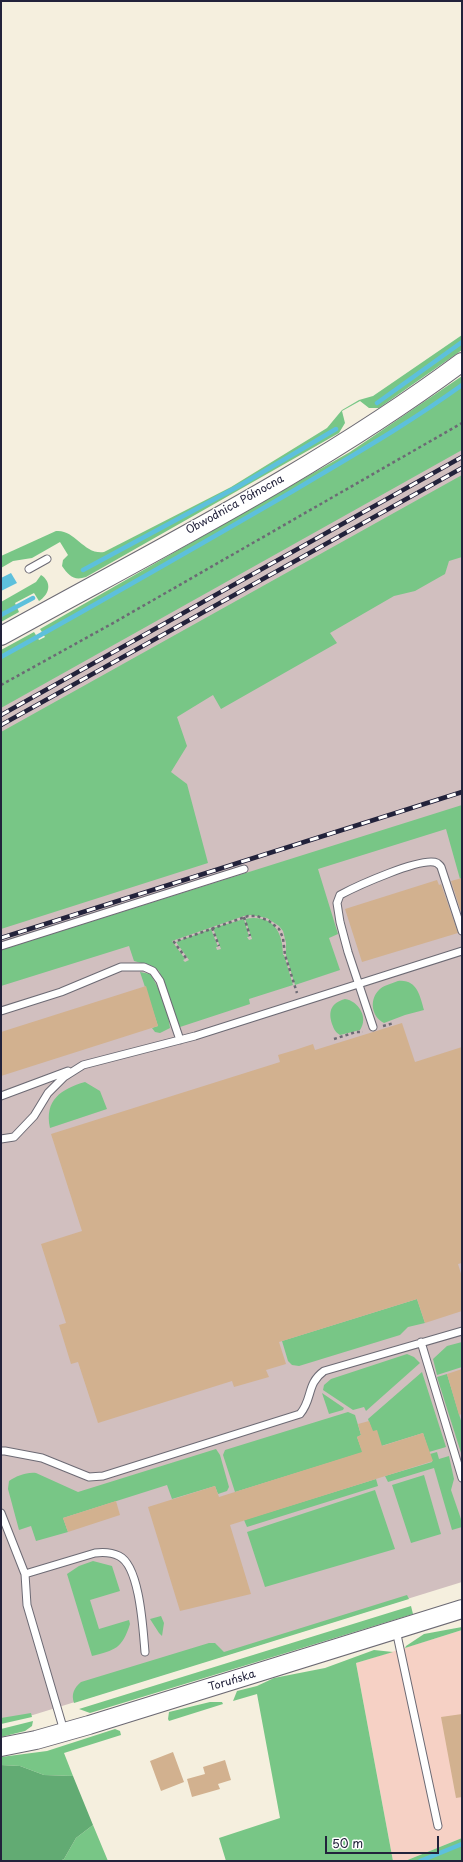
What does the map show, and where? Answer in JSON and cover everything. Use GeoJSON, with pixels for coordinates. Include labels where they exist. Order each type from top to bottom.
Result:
{"type":"FeatureCollection","features":[{"type":"Feature","properties":{"kind":"street","name":"Obwodnica Północna"},"geometry":{"type":"LineString","coordinates":[[1,636],[284,478],[402,405],[462,362]]}},
{"type":"Feature","properties":{"kind":"street","name":"Toruńska"},"geometry":{"type":"LineString","coordinates":[[1,1747],[36,1740],[64,1732],[462,1609]]}},
{"type":"Feature","properties":{"kind":"lane"},"geometry":{"type":"LineString","coordinates":[[29,569],[47,559]]}},
{"type":"Feature","properties":{"kind":"lane"},"geometry":{"type":"LineString","coordinates":[[373,1027],[348,952],[337,903],[340,895],[355,886],[412,866],[429,862],[436,863],[441,867],[462,931]]}},
{"type":"Feature","properties":{"kind":"lane"},"geometry":{"type":"LineString","coordinates":[[1,946],[244,869]]}},
{"type":"Feature","properties":{"kind":"lane"},"geometry":{"type":"LineString","coordinates":[[1,1096],[83,1065],[180,1040],[300,1004],[462,951]]}},
{"type":"Feature","properties":{"kind":"lane"},"geometry":{"type":"LineString","coordinates":[[1,1011],[60,992],[121,967],[144,967],[153,971],[160,981],[180,1040]]}},
{"type":"Feature","properties":{"kind":"lane"},"geometry":{"type":"LineString","coordinates":[[1,1139],[14,1136],[34,1116],[48,1093],[58,1082],[83,1065]]}},
{"type":"Feature","properties":{"kind":"lane"},"geometry":{"type":"LineString","coordinates":[[1,1451],[5,1450],[42,1458],[89,1477],[103,1476],[300,1414],[307,1406],[312,1385],[324,1371],[462,1331]]}},
{"type":"Feature","properties":{"kind":"lane"},"geometry":{"type":"LineString","coordinates":[[421,1342],[462,1478]]}},
{"type":"Feature","properties":{"kind":"lane"},"geometry":{"type":"LineString","coordinates":[[1,1513],[24,1574],[27,1605],[64,1732]]}},
{"type":"Feature","properties":{"kind":"lane"},"geometry":{"type":"LineString","coordinates":[[24,1574],[94,1553],[106,1552],[120,1556],[134,1574],[146,1652]]}},
{"type":"Feature","properties":{"kind":"lane"},"geometry":{"type":"LineString","coordinates":[[396,1629],[438,1826]]}},
{"type":"Feature","properties":{"kind":"path"},"geometry":{"type":"LineString","coordinates":[[1,685],[128,615],[462,423]]}},
{"type":"Feature","properties":{"kind":"path"},"geometry":{"type":"LineString","coordinates":[[186,958],[174,942],[244,917],[252,916],[273,922],[284,938],[285,955],[300,1004]]}},
{"type":"Feature","properties":{"kind":"path"},"geometry":{"type":"LineString","coordinates":[[244,917],[250,936]]}},
{"type":"Feature","properties":{"kind":"path"},"geometry":{"type":"LineString","coordinates":[[212,928],[219,946]]}},
{"type":"Feature","properties":{"kind":"shaded area"},"geometry":{"type":"Polygon","coordinates":[[[462,415],[462,1582],[33,1715],[1,1721],[1,678],[462,415]]]}},
{"type":"Feature","properties":{"kind":"shaded area"},"geometry":{"type":"Polygon","coordinates":[[[462,1630],[462,1838],[405,1861],[393,1861],[356,1663],[462,1630]]]}},
{"type":"Feature","properties":{"kind":"green space"},"geometry":{"type":"Polygon","coordinates":[[[462,335],[462,350],[379,408],[369,408],[360,401],[342,411],[345,423],[339,433],[86,577],[72,577],[62,566],[63,560],[68,555],[60,542],[32,558],[13,561],[1,568],[1,556],[56,531],[63,531],[69,534],[91,550],[104,552],[231,487],[327,428],[342,410],[359,400],[373,396],[462,335]]]}},
{"type":"Feature","properties":{"kind":"green space"},"geometry":{"type":"Polygon","coordinates":[[[462,376],[462,450],[1,708],[1,650],[34,632],[39,640],[45,637],[40,629],[350,452],[462,376]]]}},
{"type":"Feature","properties":{"kind":"green space"},"geometry":{"type":"Polygon","coordinates":[[[462,475],[462,557],[449,561],[445,574],[415,591],[394,596],[330,633],[337,643],[221,709],[213,695],[177,717],[187,746],[171,772],[187,784],[208,863],[1,929],[1,732],[462,475]]]}},
{"type":"Feature","properties":{"kind":"green space"},"geometry":{"type":"Polygon","coordinates":[[[41,575],[45,578],[48,584],[46,595],[39,601],[34,593],[15,603],[19,612],[1,622],[1,602],[36,582],[41,575]]]}},
{"type":"Feature","properties":{"kind":"green space"},"geometry":{"type":"Polygon","coordinates":[[[462,805],[462,878],[460,879],[446,829],[318,869],[338,934],[329,938],[340,970],[295,985],[286,955],[286,943],[283,931],[279,926],[267,918],[251,915],[244,916],[172,941],[185,959],[183,960],[185,962],[189,960],[176,942],[211,929],[218,947],[216,947],[217,950],[221,949],[213,928],[244,919],[249,937],[247,937],[249,940],[252,939],[245,919],[262,919],[274,926],[278,932],[281,939],[283,955],[293,985],[249,999],[250,1004],[180,1027],[159,971],[152,966],[134,961],[129,946],[1,986],[1,950],[462,805]]]}},
{"type":"Feature","properties":{"kind":"green space"},"geometry":{"type":"Polygon","coordinates":[[[140,972],[150,974],[157,986],[166,1008],[170,1028],[160,1033],[155,1032],[152,1028],[158,1026],[140,972]]]}},
{"type":"Feature","properties":{"kind":"green space"},"geometry":{"type":"Polygon","coordinates":[[[398,981],[404,981],[414,986],[419,994],[424,1010],[384,1023],[374,1013],[373,999],[380,989],[398,981]]]}},
{"type":"Feature","properties":{"kind":"green space"},"geometry":{"type":"Polygon","coordinates":[[[345,999],[350,1000],[358,1006],[363,1015],[363,1020],[360,1030],[340,1035],[337,1033],[332,1024],[330,1015],[334,1005],[345,999]]]}},
{"type":"Feature","properties":{"kind":"green space"},"geometry":{"type":"Polygon","coordinates":[[[85,1082],[100,1091],[107,1109],[50,1128],[50,1110],[56,1097],[69,1088],[85,1082]]]}},
{"type":"Feature","properties":{"kind":"green space"},"geometry":{"type":"Polygon","coordinates":[[[417,1299],[425,1323],[408,1327],[400,1335],[299,1366],[292,1365],[288,1361],[282,1341],[417,1299]]]}},
{"type":"Feature","properties":{"kind":"green space"},"geometry":{"type":"Polygon","coordinates":[[[462,1342],[462,1367],[437,1375],[433,1359],[447,1346],[462,1342]]]}},
{"type":"Feature","properties":{"kind":"green space"},"geometry":{"type":"Polygon","coordinates":[[[407,1354],[414,1357],[420,1363],[366,1411],[364,1407],[353,1410],[323,1390],[324,1385],[331,1379],[407,1354]]]}},
{"type":"Feature","properties":{"kind":"green space"},"geometry":{"type":"Polygon","coordinates":[[[422,1372],[446,1447],[429,1452],[423,1433],[378,1447],[368,1419],[422,1372]]]}},
{"type":"Feature","properties":{"kind":"green space"},"geometry":{"type":"Polygon","coordinates":[[[447,1374],[462,1424],[462,1456],[437,1377],[447,1374]]]}},
{"type":"Feature","properties":{"kind":"green space"},"geometry":{"type":"Polygon","coordinates":[[[322,1393],[344,1408],[343,1410],[329,1414],[322,1393]]]}},
{"type":"Feature","properties":{"kind":"green space"},"geometry":{"type":"Polygon","coordinates":[[[348,1412],[355,1415],[361,1435],[357,1437],[364,1452],[235,1492],[223,1455],[225,1450],[348,1412]]]}},
{"type":"Feature","properties":{"kind":"green space"},"geometry":{"type":"Polygon","coordinates":[[[216,1449],[220,1455],[229,1487],[227,1491],[218,1494],[215,1486],[172,1499],[167,1485],[63,1518],[68,1532],[36,1541],[31,1526],[19,1530],[8,1489],[9,1481],[18,1476],[36,1473],[78,1492],[216,1449]]]}},
{"type":"Feature","properties":{"kind":"green space"},"geometry":{"type":"Polygon","coordinates":[[[437,1452],[439,1459],[449,1456],[454,1479],[451,1490],[462,1522],[462,1527],[452,1530],[434,1468],[388,1482],[385,1476],[432,1462],[430,1454],[437,1452]]]}},
{"type":"Feature","properties":{"kind":"green space"},"geometry":{"type":"Polygon","coordinates":[[[424,1475],[441,1534],[411,1543],[392,1485],[424,1475]]]}},
{"type":"Feature","properties":{"kind":"green space"},"geometry":{"type":"Polygon","coordinates":[[[376,1479],[378,1486],[247,1527],[244,1520],[376,1479]]]}},
{"type":"Feature","properties":{"kind":"green space"},"geometry":{"type":"Polygon","coordinates":[[[375,1490],[395,1549],[265,1587],[247,1532],[375,1490]]]}},
{"type":"Feature","properties":{"kind":"green space"},"geometry":{"type":"Polygon","coordinates":[[[93,1561],[112,1566],[120,1591],[90,1600],[99,1629],[129,1620],[130,1624],[121,1644],[112,1650],[92,1656],[67,1574],[79,1566],[93,1561]]]}},
{"type":"Feature","properties":{"kind":"green space"},"geometry":{"type":"Polygon","coordinates":[[[407,1595],[409,1599],[74,1703],[74,1691],[81,1682],[209,1643],[215,1643],[224,1652],[407,1595]]]}},
{"type":"Feature","properties":{"kind":"green space"},"geometry":{"type":"Polygon","coordinates":[[[411,1606],[413,1614],[90,1713],[79,1709],[411,1606]]]}},
{"type":"Feature","properties":{"kind":"green space"},"geometry":{"type":"Polygon","coordinates":[[[161,1616],[164,1623],[162,1636],[150,1619],[161,1616]]]}},
{"type":"Feature","properties":{"kind":"green space"},"geometry":{"type":"Polygon","coordinates":[[[462,1627],[462,1630],[405,1648],[424,1634],[462,1627]]]}},
{"type":"Feature","properties":{"kind":"green space"},"geometry":{"type":"Polygon","coordinates":[[[374,1650],[393,1652],[356,1663],[393,1861],[226,1861],[219,1838],[280,1818],[257,1694],[233,1701],[237,1691],[257,1686],[274,1678],[325,1668],[374,1650]]]}},
{"type":"Feature","properties":{"kind":"green space"},"geometry":{"type":"Polygon","coordinates":[[[210,1702],[222,1702],[223,1704],[169,1721],[168,1719],[169,1712],[210,1702]]]}},
{"type":"Feature","properties":{"kind":"green space"},"geometry":{"type":"Polygon","coordinates":[[[31,1713],[32,1717],[1,1724],[1,1718],[31,1713]]]}},
{"type":"Feature","properties":{"kind":"green space"},"geometry":{"type":"Polygon","coordinates":[[[33,1721],[32,1726],[25,1731],[1,1737],[1,1729],[33,1721]]]}},
{"type":"Feature","properties":{"kind":"green space"},"geometry":{"type":"Polygon","coordinates":[[[115,1729],[120,1731],[121,1735],[64,1753],[73,1776],[44,1775],[20,1766],[1,1765],[1,1757],[47,1751],[115,1729]]]}},
{"type":"Feature","properties":{"kind":"green space"},"geometry":{"type":"Polygon","coordinates":[[[1,1765],[20,1766],[44,1775],[73,1776],[93,1825],[76,1838],[64,1859],[60,1861],[1,1861],[1,1765]]]}},
{"type":"Feature","properties":{"kind":"green space"},"geometry":{"type":"Polygon","coordinates":[[[93,1825],[108,1861],[60,1861],[64,1859],[76,1838],[93,1825]]]}},
{"type":"Feature","properties":{"kind":"green space"},"geometry":{"type":"Polygon","coordinates":[[[462,1838],[462,1861],[405,1861],[462,1838]]]}},
{"type":"Feature","properties":{"kind":"water"},"geometry":{"type":"Polygon","coordinates":[[[11,573],[17,583],[1,591],[1,578],[11,573]]]}},
{"type":"Feature","properties":{"kind":"building"},"geometry":{"type":"Polygon","coordinates":[[[462,878],[462,915],[451,881],[462,878]]]}},
{"type":"Feature","properties":{"kind":"building"},"geometry":{"type":"Polygon","coordinates":[[[437,880],[439,885],[441,884],[458,933],[362,962],[345,909],[437,880]]]}},
{"type":"Feature","properties":{"kind":"building"},"geometry":{"type":"Polygon","coordinates":[[[146,986],[158,1026],[1,1076],[1,1032],[146,986]]]}},
{"type":"Feature","properties":{"kind":"building"},"geometry":{"type":"Polygon","coordinates":[[[402,1023],[415,1062],[462,1047],[462,1263],[458,1264],[462,1277],[462,1311],[425,1323],[417,1299],[279,1342],[286,1364],[266,1370],[269,1377],[234,1387],[232,1381],[98,1423],[78,1362],[71,1364],[59,1325],[66,1323],[41,1244],[82,1231],[51,1134],[280,1062],[278,1055],[313,1044],[315,1050],[402,1023]]]}},
{"type":"Feature","properties":{"kind":"building"},"geometry":{"type":"Polygon","coordinates":[[[462,1369],[462,1414],[459,1415],[447,1374],[462,1369]]]}},
{"type":"Feature","properties":{"kind":"building"},"geometry":{"type":"Polygon","coordinates":[[[369,1421],[373,1431],[377,1430],[382,1446],[423,1433],[433,1461],[230,1525],[251,1594],[180,1611],[148,1507],[215,1486],[219,1497],[362,1452],[357,1437],[361,1435],[358,1424],[369,1421]]]}},
{"type":"Feature","properties":{"kind":"building"},"geometry":{"type":"Polygon","coordinates":[[[116,1501],[120,1515],[68,1532],[63,1518],[116,1501]]]}},
{"type":"Feature","properties":{"kind":"building"},"geometry":{"type":"Polygon","coordinates":[[[462,1714],[462,1797],[456,1798],[441,1717],[462,1714]]]}},
{"type":"Feature","properties":{"kind":"building"},"geometry":{"type":"Polygon","coordinates":[[[173,1752],[184,1782],[161,1791],[150,1761],[173,1752]]]}},
{"type":"Feature","properties":{"kind":"building"},"geometry":{"type":"Polygon","coordinates":[[[225,1760],[231,1780],[218,1784],[220,1789],[192,1797],[187,1779],[205,1774],[203,1767],[225,1760]]]}},
{"type":"Feature","properties":{"kind":"waterway"},"geometry":{"type":"LineString","coordinates":[[377,403],[462,342]]}},
{"type":"Feature","properties":{"kind":"waterway"},"geometry":{"type":"LineString","coordinates":[[1,657],[111,596],[293,491],[400,427],[462,385]]}},
{"type":"Feature","properties":{"kind":"waterway"},"geometry":{"type":"LineString","coordinates":[[83,570],[239,486],[336,429]]}},
{"type":"Feature","properties":{"kind":"waterway"},"geometry":{"type":"LineString","coordinates":[[1,615],[33,598]]}},
{"type":"Feature","properties":{"kind":"waterway"},"geometry":{"type":"LineString","coordinates":[[420,1861],[462,1844]]}},
{"type":"Feature","properties":{"kind":"railway"},"geometry":{"type":"LineString","coordinates":[[1,715],[462,457]]}},
{"type":"Feature","properties":{"kind":"railway"},"geometry":{"type":"LineString","coordinates":[[1,725],[462,468]]}},
{"type":"Feature","properties":{"kind":"railway"},"geometry":{"type":"LineString","coordinates":[[1,938],[462,792]]}}]}
